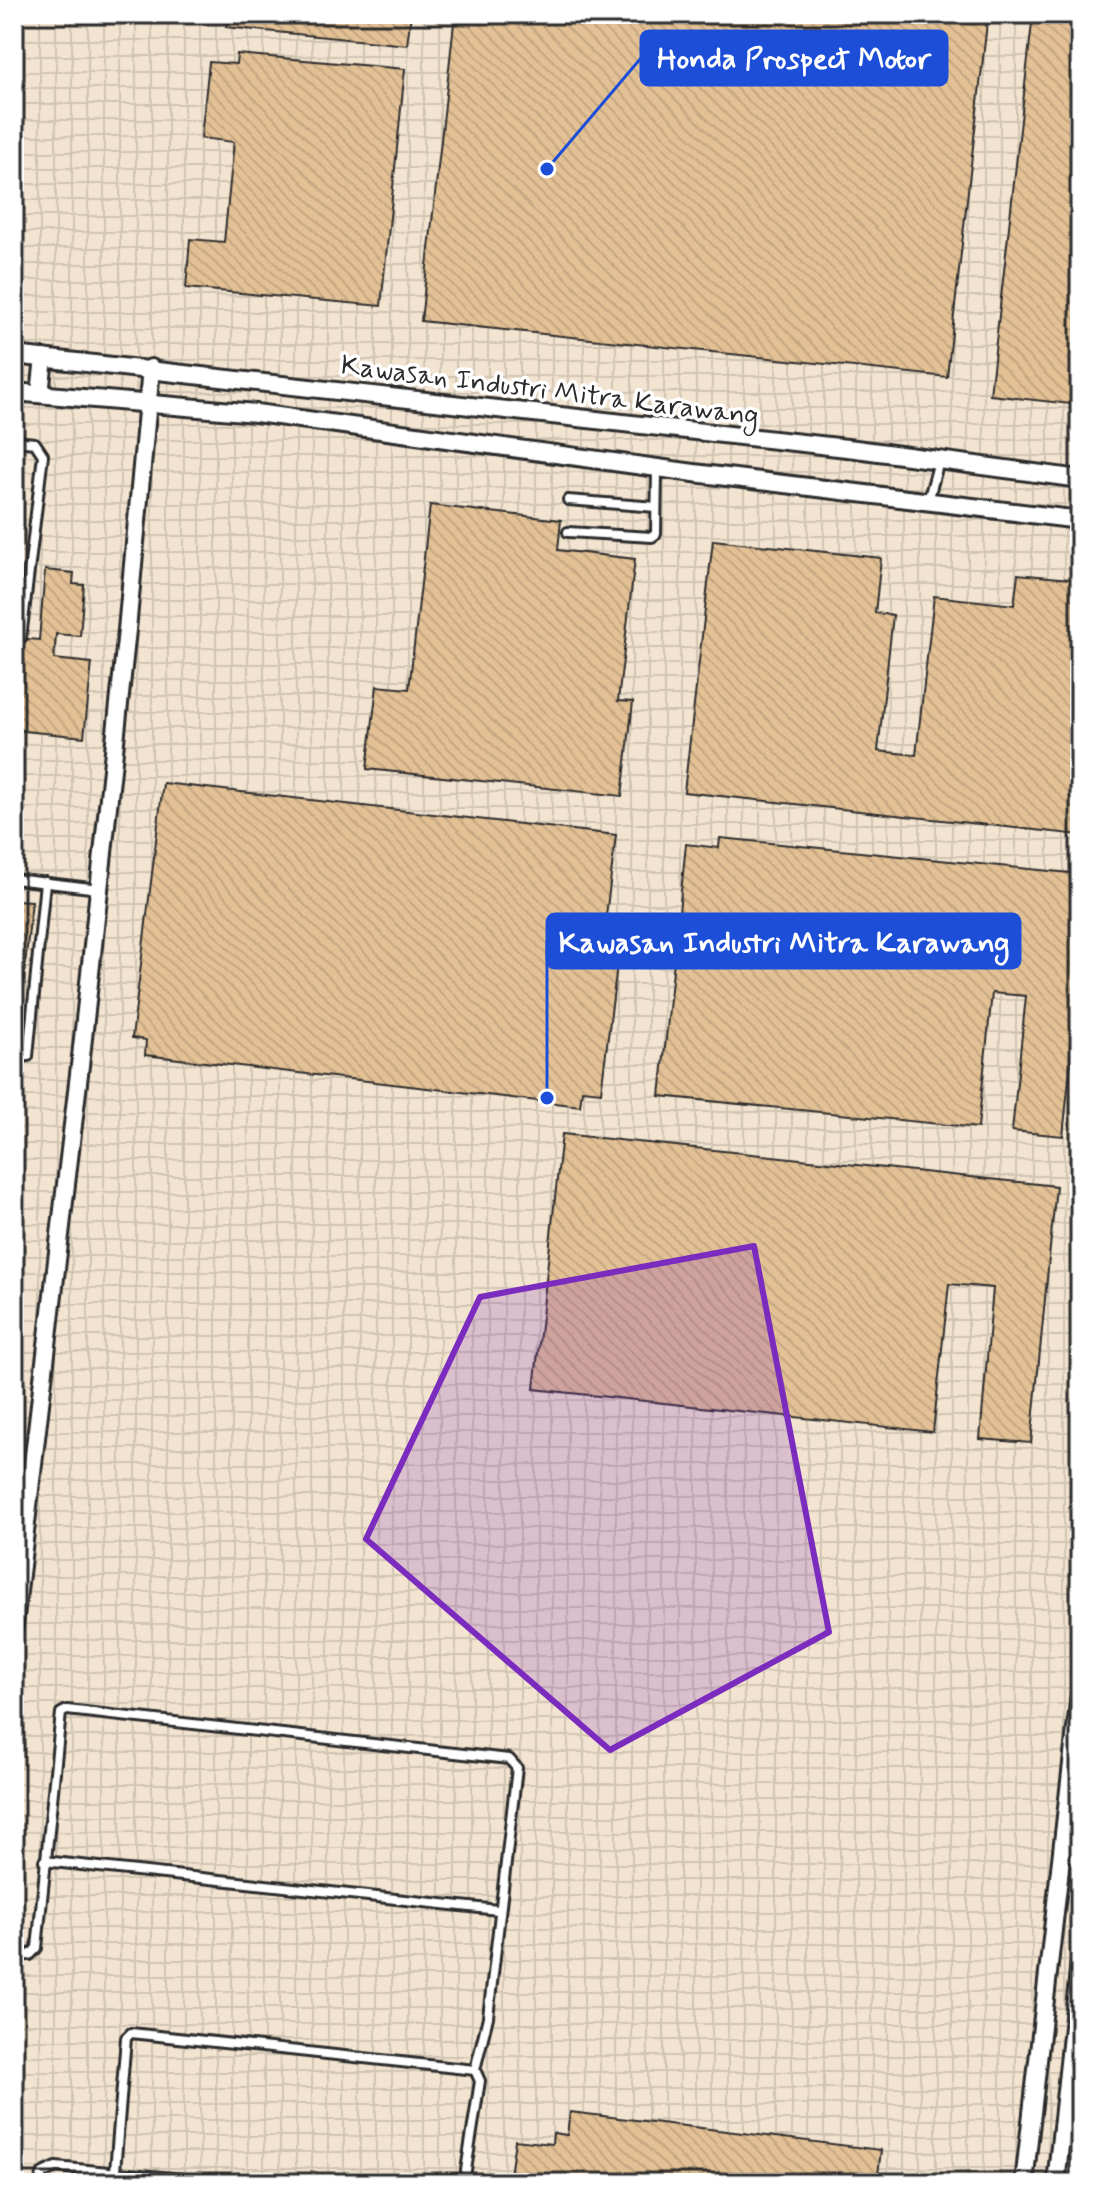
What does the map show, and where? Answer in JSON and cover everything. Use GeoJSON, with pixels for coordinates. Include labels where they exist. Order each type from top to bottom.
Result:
{"type":"FeatureCollection","features":[{"type":"Feature","properties":{"kind":"street","name":"Kawasan Industri Mitra Karawang"},"geometry":{"type":"LineString","coordinates":[[14,355],[151,368],[1080,479]]}},
{"type":"Feature","properties":{"kind":"street"},"geometry":{"type":"LineString","coordinates":[[40,394],[44,358]]}},
{"type":"Feature","properties":{"kind":"street"},"geometry":{"type":"LineString","coordinates":[[14,1625],[99,889],[151,368]]}},
{"type":"Feature","properties":{"kind":"street"},"geometry":{"type":"LineString","coordinates":[[14,392],[256,413],[657,469],[1080,520]]}},
{"type":"Feature","properties":{"kind":"street"},"geometry":{"type":"LineString","coordinates":[[1024,2183],[1080,1694]]}},
{"type":"Feature","properties":{"kind":"street"},"geometry":{"type":"LineString","coordinates":[[1056,2183],[1080,1962]]}},
{"type":"Feature","properties":{"kind":"lane"},"geometry":{"type":"LineString","coordinates":[[14,441],[35,443],[43,455],[21,638]]}},
{"type":"Feature","properties":{"kind":"lane"},"geometry":{"type":"LineString","coordinates":[[928,502],[939,461]]}},
{"type":"Feature","properties":{"kind":"lane"},"geometry":{"type":"LineString","coordinates":[[568,532],[652,537],[656,534],[657,469]]}},
{"type":"Feature","properties":{"kind":"lane"},"geometry":{"type":"LineString","coordinates":[[568,500],[656,507]]}},
{"type":"Feature","properties":{"kind":"lane"},"geometry":{"type":"LineString","coordinates":[[14,879],[99,889]]}},
{"type":"Feature","properties":{"kind":"lane"},"geometry":{"type":"LineString","coordinates":[[14,1058],[28,1056],[45,882]]}},
{"type":"Feature","properties":{"kind":"lane"},"geometry":{"type":"LineString","coordinates":[[14,1956],[30,1955],[37,1948],[58,1718],[67,1710],[509,1759],[517,1768],[498,1910],[488,2017],[475,2070],[480,2081],[464,2183]]}},
{"type":"Feature","properties":{"kind":"lane"},"geometry":{"type":"LineString","coordinates":[[44,1861],[498,1910]]}},
{"type":"Feature","properties":{"kind":"lane"},"geometry":{"type":"LineString","coordinates":[[115,2178],[126,2038],[131,2033],[475,2070]]}},
{"type":"Feature","properties":{"kind":"lane"},"geometry":{"type":"LineString","coordinates":[[39,2183],[43,2173],[56,2167],[115,2178],[225,2183]]}},
{"type":"Feature","properties":{"kind":"highlighted area"},"geometry":{"type":"Polygon","coordinates":[[[754,1246],[829,1632],[610,1750],[366,1539],[480,1297],[754,1246]]]}},
{"type":"Feature","properties":{"kind":"shaded area"},"geometry":{"type":"Polygon","coordinates":[[[14,14],[1080,14],[1080,2183],[14,2183],[14,14]]]}},
{"type":"Feature","properties":{"kind":"building"},"geometry":{"type":"Polygon","coordinates":[[[228,14],[411,14],[407,45],[226,27],[228,14]]]}},
{"type":"Feature","properties":{"kind":"building"},"geometry":{"type":"Polygon","coordinates":[[[455,14],[988,14],[947,377],[421,321],[455,14]]]}},
{"type":"Feature","properties":{"kind":"building"},"geometry":{"type":"Polygon","coordinates":[[[1033,14],[1080,14],[1080,405],[990,395],[1033,14]]]}},
{"type":"Feature","properties":{"kind":"building"},"geometry":{"type":"Polygon","coordinates":[[[237,54],[405,69],[381,306],[186,288],[190,239],[224,242],[234,142],[201,138],[209,62],[236,64],[237,54]]]}},
{"type":"Feature","properties":{"kind":"building"},"geometry":{"type":"Polygon","coordinates":[[[430,505],[561,520],[558,550],[635,559],[618,701],[633,702],[622,796],[367,769],[377,686],[409,689],[430,505]]]}},
{"type":"Feature","properties":{"kind":"building"},"geometry":{"type":"Polygon","coordinates":[[[713,540],[881,558],[875,613],[893,615],[878,751],[916,755],[934,596],[1014,605],[1018,574],[1080,580],[1080,835],[684,792],[713,540]]]}},
{"type":"Feature","properties":{"kind":"building"},"geometry":{"type":"Polygon","coordinates":[[[45,570],[74,573],[73,584],[84,585],[80,636],[56,634],[54,659],[92,663],[84,737],[14,730],[14,637],[21,645],[28,639],[39,640],[45,570]]]}},
{"type":"Feature","properties":{"kind":"building"},"geometry":{"type":"Polygon","coordinates":[[[163,783],[616,835],[605,924],[622,926],[601,1092],[582,1090],[580,1106],[145,1055],[146,1040],[132,1038],[163,783]]]}},
{"type":"Feature","properties":{"kind":"building"},"geometry":{"type":"Polygon","coordinates":[[[720,838],[1080,874],[1080,974],[1063,1136],[1012,1131],[1026,996],[992,993],[978,1128],[660,1096],[686,844],[719,848],[720,838]]]}},
{"type":"Feature","properties":{"kind":"building"},"geometry":{"type":"Polygon","coordinates":[[[14,900],[32,901],[23,984],[14,983],[14,900]]]}},
{"type":"Feature","properties":{"kind":"building"},"geometry":{"type":"Polygon","coordinates":[[[562,1134],[1056,1186],[1031,1443],[980,1439],[993,1288],[949,1284],[933,1432],[534,1389],[562,1134]]]}},
{"type":"Feature","properties":{"kind":"building"},"geometry":{"type":"Polygon","coordinates":[[[570,2112],[881,2150],[877,2183],[509,2183],[515,2140],[552,2144],[553,2133],[567,2135],[570,2112]]]}},
{"type":"Feature","properties":{"kind":"place","name":"Honda Prospect Motor"},"geometry":{"type":"Point","coordinates":[547,169]}},
{"type":"Feature","properties":{"kind":"place","name":"Kawasan Industri Mitra Karawang"},"geometry":{"type":"Point","coordinates":[547,1098]}}]}
